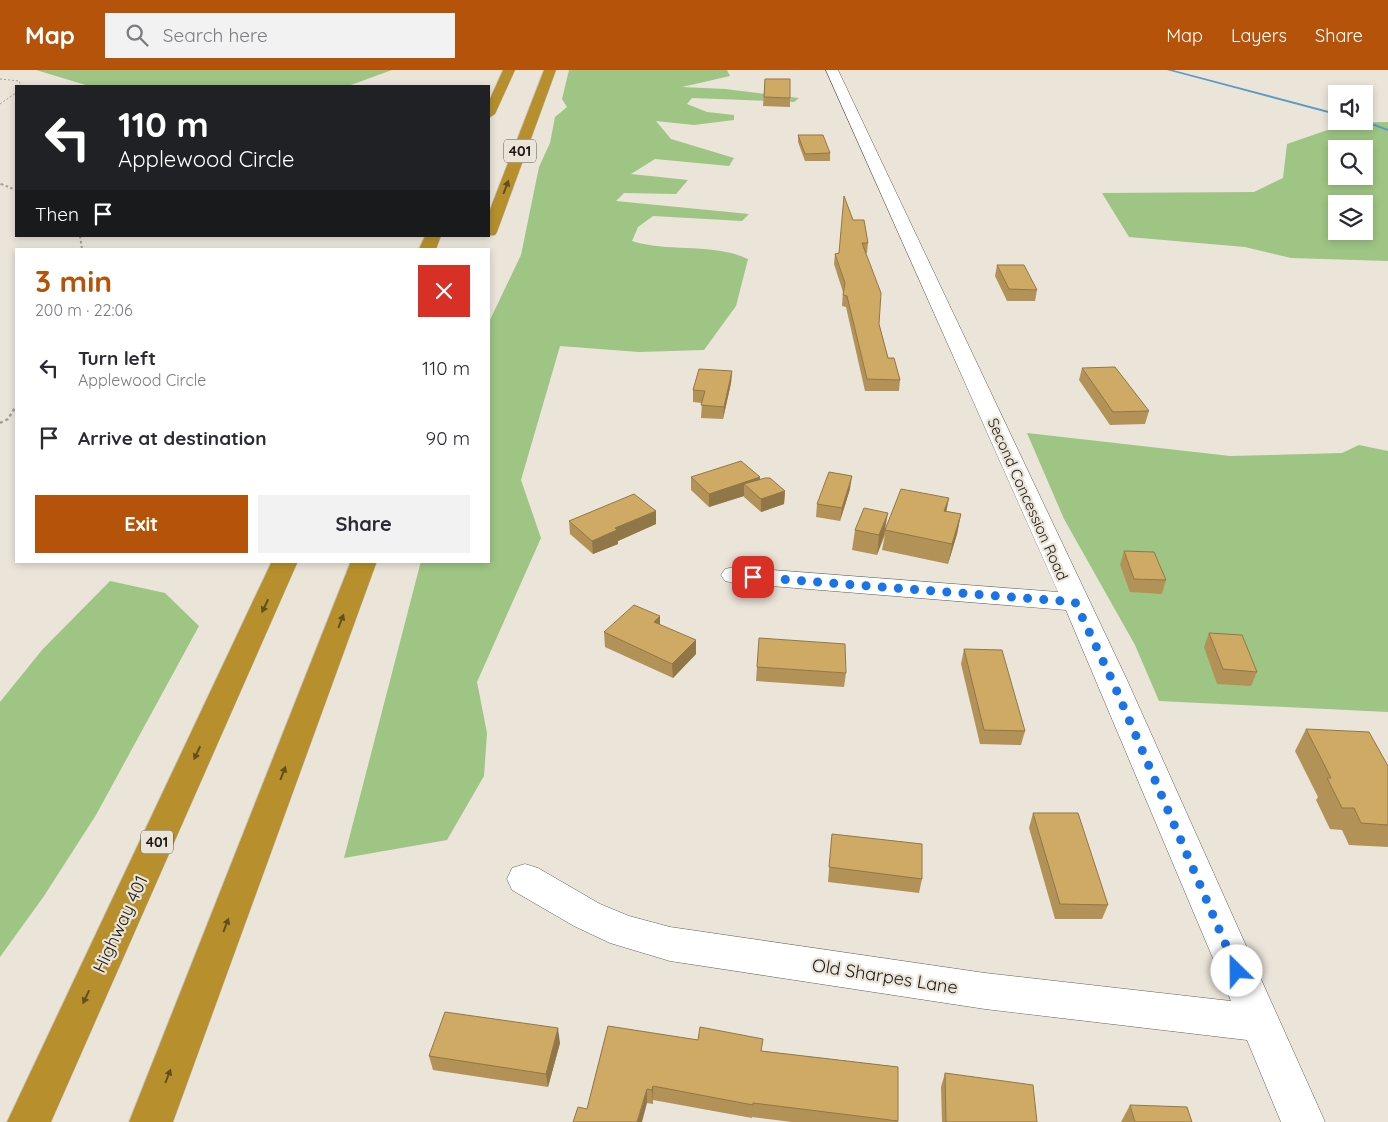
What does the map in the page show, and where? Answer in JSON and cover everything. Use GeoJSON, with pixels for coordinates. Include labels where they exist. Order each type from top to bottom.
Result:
{"type":"FeatureCollection","features":[{"type":"Feature","properties":{"kind":"highway"},"geometry":{"type":"LineString","coordinates":[[490,112],[509,70]]}},
{"type":"Feature","properties":{"kind":"highway","name":"401"},"geometry":{"type":"LineString","coordinates":[[490,229],[550,70]]}},
{"type":"Feature","properties":{"kind":"highway","name":"Highway 401"},"geometry":{"type":"LineString","coordinates":[[29,1122],[284,563]]}},
{"type":"Feature","properties":{"kind":"highway"},"geometry":{"type":"LineString","coordinates":[[151,1122],[363,563]]}},
{"type":"Feature","properties":{"kind":"street","name":"Second Concession Road"},"geometry":{"type":"LineString","coordinates":[[832,70],[1112,680],[1303,1122]]}},
{"type":"Feature","properties":{"kind":"street"},"geometry":{"type":"LineString","coordinates":[[734,575],[1075,602]]}},
{"type":"Feature","properties":{"kind":"street","name":"Old Sharpes Lane"},"geometry":{"type":"LineString","coordinates":[[525,879],[623,932],[670,944],[985,991],[1259,1023]]}},
{"type":"Feature","properties":{"kind":"path"},"geometry":{"type":"LineString","coordinates":[[0,79],[19,81],[21,85]]}},
{"type":"Feature","properties":{"kind":"path"},"geometry":{"type":"LineString","coordinates":[[0,104],[15,94]]}},
{"type":"Feature","properties":{"kind":"path"},"geometry":{"type":"LineString","coordinates":[[0,184],[15,190]]}},
{"type":"Feature","properties":{"kind":"path"},"geometry":{"type":"LineString","coordinates":[[0,423],[8,419],[15,408]]}},
{"type":"Feature","properties":{"kind":"green space"},"geometry":{"type":"Polygon","coordinates":[[[36,70],[392,70],[351,85],[86,85],[36,70]]]}},
{"type":"Feature","properties":{"kind":"green space"},"geometry":{"type":"Polygon","coordinates":[[[569,70],[727,70],[730,76],[682,87],[725,89],[799,98],[794,102],[692,98],[687,104],[707,112],[734,115],[734,120],[694,125],[656,121],[671,139],[734,158],[729,166],[655,159],[631,174],[688,180],[676,194],[624,193],[616,201],[749,214],[742,221],[653,216],[638,227],[632,241],[646,245],[720,251],[748,259],[736,306],[704,350],[639,352],[560,346],[521,480],[541,538],[477,682],[487,733],[484,776],[447,840],[344,858],[420,563],[490,563],[490,320],[521,255],[539,167],[550,143],[555,117],[567,107],[562,99],[569,70]]]}},
{"type":"Feature","properties":{"kind":"green space"},"geometry":{"type":"Polygon","coordinates":[[[1373,122],[1388,122],[1388,261],[1291,258],[1245,247],[1129,237],[1102,193],[1254,192],[1283,178],[1287,144],[1328,130],[1373,130],[1373,122]]]}},
{"type":"Feature","properties":{"kind":"green space"},"geometry":{"type":"Polygon","coordinates":[[[1027,433],[1230,456],[1342,453],[1359,445],[1388,451],[1388,712],[1159,701],[1135,645],[1064,519],[1027,433]]]}},
{"type":"Feature","properties":{"kind":"green space"},"geometry":{"type":"Polygon","coordinates":[[[110,581],[165,593],[199,626],[96,815],[44,896],[0,957],[0,702],[42,650],[110,581]]]}},
{"type":"Feature","properties":{"kind":"building"},"geometry":{"type":"Polygon","coordinates":[[[765,79],[790,79],[790,98],[764,97],[765,79]]]}},
{"type":"Feature","properties":{"kind":"building"},"geometry":{"type":"Polygon","coordinates":[[[798,135],[823,135],[830,153],[805,154],[798,135]]]}},
{"type":"Feature","properties":{"kind":"building"},"geometry":{"type":"Polygon","coordinates":[[[844,196],[853,220],[864,220],[868,243],[862,243],[881,293],[879,324],[888,358],[894,358],[900,380],[867,379],[847,296],[843,295],[845,283],[835,254],[839,253],[844,196]]]}},
{"type":"Feature","properties":{"kind":"building"},"geometry":{"type":"Polygon","coordinates":[[[997,265],[1024,265],[1037,290],[1009,289],[997,265]]]}},
{"type":"Feature","properties":{"kind":"building"},"geometry":{"type":"Polygon","coordinates":[[[1115,367],[1149,411],[1113,412],[1082,368],[1115,367]]]}},
{"type":"Feature","properties":{"kind":"building"},"geometry":{"type":"Polygon","coordinates":[[[699,369],[732,371],[724,407],[701,405],[705,391],[693,390],[699,369]]]}},
{"type":"Feature","properties":{"kind":"building"},"geometry":{"type":"Polygon","coordinates":[[[741,461],[760,477],[709,494],[691,477],[741,461]]]}},
{"type":"Feature","properties":{"kind":"building"},"geometry":{"type":"Polygon","coordinates":[[[829,472],[852,476],[842,508],[817,504],[829,472]]]}},
{"type":"Feature","properties":{"kind":"building"},"geometry":{"type":"Polygon","coordinates":[[[770,478],[785,491],[761,499],[744,484],[770,478]]]}},
{"type":"Feature","properties":{"kind":"building"},"geometry":{"type":"Polygon","coordinates":[[[901,489],[949,498],[944,511],[961,514],[952,544],[885,530],[901,489]]]}},
{"type":"Feature","properties":{"kind":"building"},"geometry":{"type":"Polygon","coordinates":[[[634,494],[656,511],[615,528],[617,530],[592,541],[569,521],[634,494]]]}},
{"type":"Feature","properties":{"kind":"building"},"geometry":{"type":"Polygon","coordinates":[[[864,508],[888,513],[879,535],[855,530],[864,508]]]}},
{"type":"Feature","properties":{"kind":"building"},"geometry":{"type":"Polygon","coordinates":[[[1124,551],[1154,552],[1166,580],[1134,579],[1124,551]]]}},
{"type":"Feature","properties":{"kind":"building"},"geometry":{"type":"Polygon","coordinates":[[[634,605],[660,616],[654,622],[696,640],[672,664],[604,632],[634,605]]]}},
{"type":"Feature","properties":{"kind":"building"},"geometry":{"type":"Polygon","coordinates":[[[1209,633],[1242,635],[1257,672],[1223,669],[1209,633]]]}},
{"type":"Feature","properties":{"kind":"building"},"geometry":{"type":"Polygon","coordinates":[[[759,638],[845,644],[846,673],[757,667],[759,638]]]}},
{"type":"Feature","properties":{"kind":"building"},"geometry":{"type":"Polygon","coordinates":[[[964,649],[1002,650],[1025,731],[984,730],[964,649]]]}},
{"type":"Feature","properties":{"kind":"building"},"geometry":{"type":"Polygon","coordinates":[[[1306,729],[1369,732],[1388,766],[1388,825],[1361,823],[1354,808],[1342,808],[1327,778],[1331,778],[1306,729]]]}},
{"type":"Feature","properties":{"kind":"building"},"geometry":{"type":"Polygon","coordinates":[[[1033,813],[1078,813],[1108,905],[1060,904],[1033,813]]]}},
{"type":"Feature","properties":{"kind":"building"},"geometry":{"type":"Polygon","coordinates":[[[832,834],[922,844],[922,879],[829,867],[832,834]]]}},
{"type":"Feature","properties":{"kind":"building"},"geometry":{"type":"Polygon","coordinates":[[[445,1012],[558,1028],[546,1074],[429,1056],[445,1012]]]}},
{"type":"Feature","properties":{"kind":"building"},"geometry":{"type":"Polygon","coordinates":[[[608,1026],[698,1040],[700,1027],[763,1039],[761,1051],[898,1067],[898,1121],[753,1103],[753,1105],[653,1086],[652,1090],[647,1089],[637,1122],[573,1122],[578,1107],[587,1109],[608,1026]]]}},
{"type":"Feature","properties":{"kind":"building"},"geometry":{"type":"Polygon","coordinates":[[[945,1073],[1033,1085],[1037,1122],[946,1122],[945,1073]]]}},
{"type":"Feature","properties":{"kind":"building"},"geometry":{"type":"Polygon","coordinates":[[[1130,1105],[1187,1107],[1192,1122],[1135,1122],[1130,1105]]]}},
{"type":"Feature","properties":{"kind":"waterway"},"geometry":{"type":"LineString","coordinates":[[1169,70],[1328,112]]}},
{"type":"Feature","properties":{"kind":"waterway"},"geometry":{"type":"LineString","coordinates":[[1373,125],[1388,130]]}},
{"type":"Feature","properties":{"kind":"route"},"geometry":{"type":"LineString","coordinates":[[753,577],[1075,602],[1112,680],[1237,971]]}}]}
